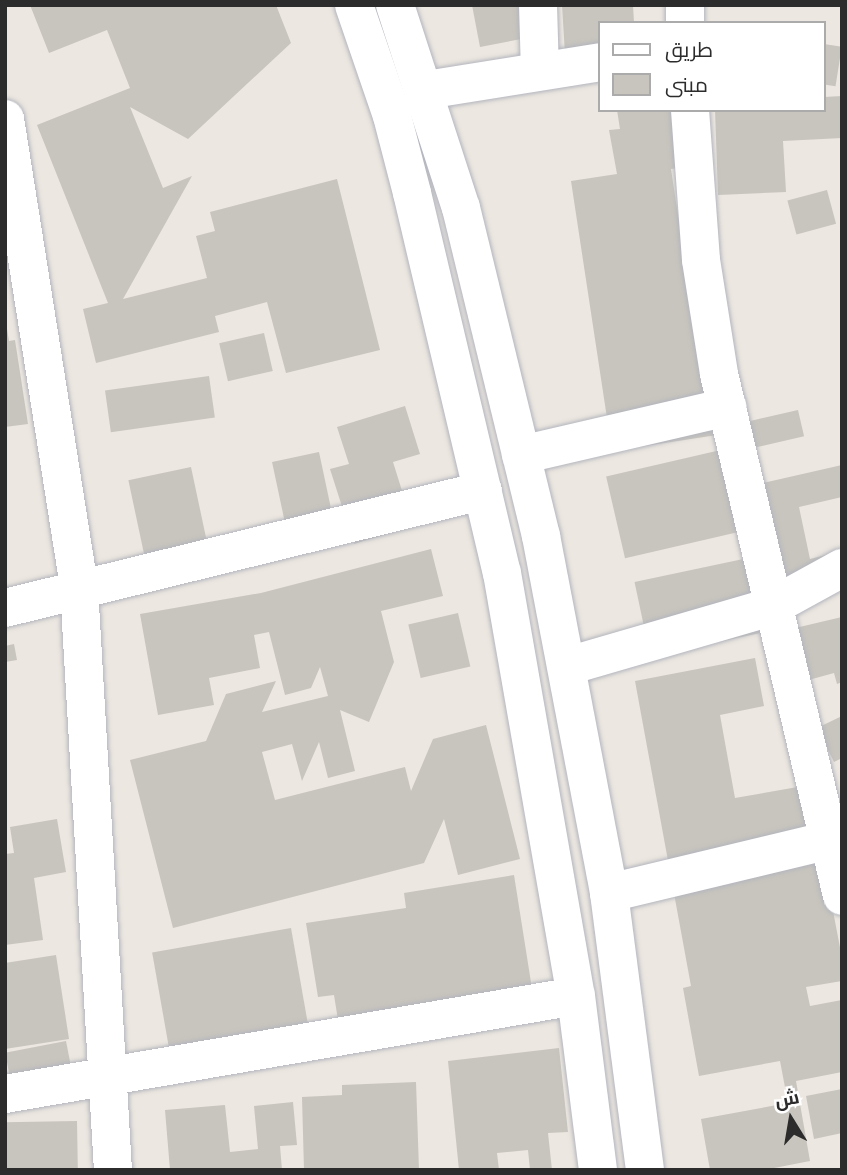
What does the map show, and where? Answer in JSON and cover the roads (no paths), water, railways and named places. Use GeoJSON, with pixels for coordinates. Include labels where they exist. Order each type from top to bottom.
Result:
{"type":"FeatureCollection","features":[{"type":"Feature","properties":{"kind":"street"},"geometry":{"type":"LineString","coordinates":[[354,5],[392,116],[502,573],[576,996],[598,1170]]}},
{"type":"Feature","properties":{"kind":"street"},"geometry":{"type":"LineString","coordinates":[[395,5],[426,90],[461,208],[522,455],[568,666],[609,893],[645,1170]]}},
{"type":"Feature","properties":{"kind":"street"},"geometry":{"type":"LineString","coordinates":[[538,5],[540,71]]}},
{"type":"Feature","properties":{"kind":"street"},"geometry":{"type":"LineString","coordinates":[[426,90],[598,62]]}},
{"type":"Feature","properties":{"kind":"street"},"geometry":{"type":"LineString","coordinates":[[690,112],[701,260],[727,407],[771,607],[834,836],[842,896]]}},
{"type":"Feature","properties":{"kind":"street"},"geometry":{"type":"LineString","coordinates":[[5,119],[79,588],[113,1170]]}},
{"type":"Feature","properties":{"kind":"street"},"geometry":{"type":"LineString","coordinates":[[522,455],[727,407]]}},
{"type":"Feature","properties":{"kind":"street"},"geometry":{"type":"LineString","coordinates":[[5,608],[483,491]]}},
{"type":"Feature","properties":{"kind":"street"},"geometry":{"type":"LineString","coordinates":[[568,666],[771,607],[842,568]]}},
{"type":"Feature","properties":{"kind":"street"},"geometry":{"type":"LineString","coordinates":[[609,893],[834,836]]}},
{"type":"Feature","properties":{"kind":"street"},"geometry":{"type":"LineString","coordinates":[[5,1094],[576,996]]}}]}
